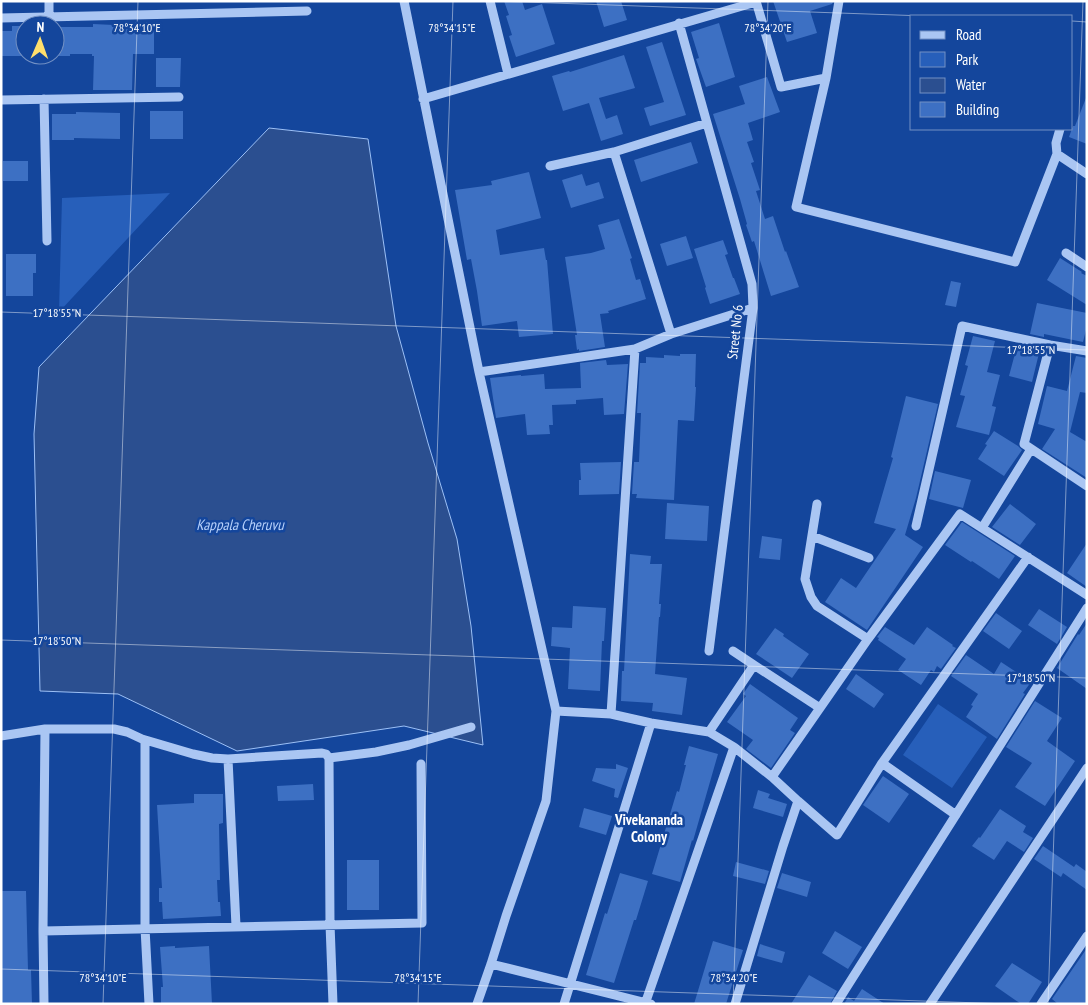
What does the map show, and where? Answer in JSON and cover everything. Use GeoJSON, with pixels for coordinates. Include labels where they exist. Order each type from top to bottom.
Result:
{"type":"FeatureCollection","features":[{"type":"Feature","properties":{"kind":"street"},"geometry":{"type":"LineString","coordinates":[[49,1],[50,15]]}},
{"type":"Feature","properties":{"kind":"street"},"geometry":{"type":"LineString","coordinates":[[257,1],[258,12]]}},
{"type":"Feature","properties":{"kind":"street"},"geometry":{"type":"LineString","coordinates":[[404,1],[479,372],[556,710],[546,801],[477,1004]]}},
{"type":"Feature","properties":{"kind":"street"},"geometry":{"type":"LineString","coordinates":[[490,1],[508,74]]}},
{"type":"Feature","properties":{"kind":"street"},"geometry":{"type":"LineString","coordinates":[[839,1],[826,78],[796,207],[1015,262],[1057,154],[1056,143],[1060,130]]}},
{"type":"Feature","properties":{"kind":"street"},"geometry":{"type":"LineString","coordinates":[[423,99],[756,2],[781,87],[826,78]]}},
{"type":"Feature","properties":{"kind":"street"},"geometry":{"type":"LineString","coordinates":[[65,16],[307,11]]}},
{"type":"Feature","properties":{"kind":"street"},"geometry":{"type":"LineString","coordinates":[[1,18],[15,17]]}},
{"type":"Feature","properties":{"kind":"street","name":"Street No 6"},"geometry":{"type":"LineString","coordinates":[[679,23],[752,284],[753,308],[709,651]]}},
{"type":"Feature","properties":{"kind":"street"},"geometry":{"type":"LineString","coordinates":[[1,100],[178,97]]}},
{"type":"Feature","properties":{"kind":"street"},"geometry":{"type":"LineString","coordinates":[[44,99],[47,241]]}},
{"type":"Feature","properties":{"kind":"street"},"geometry":{"type":"LineString","coordinates":[[550,166],[614,152],[707,123]]}},
{"type":"Feature","properties":{"kind":"street"},"geometry":{"type":"LineString","coordinates":[[614,152],[671,334]]}},
{"type":"Feature","properties":{"kind":"street"},"geometry":{"type":"LineString","coordinates":[[1057,154],[1087,174]]}},
{"type":"Feature","properties":{"kind":"street"},"geometry":{"type":"LineString","coordinates":[[1066,253],[1087,267]]}},
{"type":"Feature","properties":{"kind":"street"},"geometry":{"type":"LineString","coordinates":[[479,372],[635,349],[671,334],[753,308]]}},
{"type":"Feature","properties":{"kind":"street"},"geometry":{"type":"LineString","coordinates":[[916,526],[962,326],[1087,351]]}},
{"type":"Feature","properties":{"kind":"street"},"geometry":{"type":"LineString","coordinates":[[1050,345],[1024,444],[1087,486]]}},
{"type":"Feature","properties":{"kind":"street"},"geometry":{"type":"LineString","coordinates":[[611,714],[635,349]]}},
{"type":"Feature","properties":{"kind":"street"},"geometry":{"type":"LineString","coordinates":[[982,528],[1032,449]]}},
{"type":"Feature","properties":{"kind":"street"},"geometry":{"type":"LineString","coordinates":[[817,504],[805,579],[811,596],[817,606],[868,639]]}},
{"type":"Feature","properties":{"kind":"street"},"geometry":{"type":"LineString","coordinates":[[772,777],[868,639],[960,514],[1087,595]]}},
{"type":"Feature","properties":{"kind":"street"},"geometry":{"type":"LineString","coordinates":[[812,536],[868,558]]}},
{"type":"Feature","properties":{"kind":"street"},"geometry":{"type":"LineString","coordinates":[[556,710],[611,714],[652,723],[710,732],[734,747],[772,777],[837,835],[882,764],[1028,557]]}},
{"type":"Feature","properties":{"kind":"street"},"geometry":{"type":"LineString","coordinates":[[836,1004],[1087,608]]}},
{"type":"Feature","properties":{"kind":"street"},"geometry":{"type":"LineString","coordinates":[[733,651],[820,708]]}},
{"type":"Feature","properties":{"kind":"street"},"geometry":{"type":"LineString","coordinates":[[710,732],[754,664]]}},
{"type":"Feature","properties":{"kind":"street"},"geometry":{"type":"LineString","coordinates":[[564,1004],[652,723]]}},
{"type":"Feature","properties":{"kind":"street"},"geometry":{"type":"LineString","coordinates":[[329,758],[384,751],[471,727]]}},
{"type":"Feature","properties":{"kind":"street"},"geometry":{"type":"LineString","coordinates":[[44,1004],[42,931],[45,729]]}},
{"type":"Feature","properties":{"kind":"street"},"geometry":{"type":"LineString","coordinates":[[1,736],[45,729],[114,729],[127,732],[145,740],[212,758],[228,759],[326,754],[329,758],[330,924],[333,1004]]}},
{"type":"Feature","properties":{"kind":"street"},"geometry":{"type":"LineString","coordinates":[[145,740],[145,928],[149,1004]]}},
{"type":"Feature","properties":{"kind":"street"},"geometry":{"type":"LineString","coordinates":[[491,964],[648,1003],[734,747]]}},
{"type":"Feature","properties":{"kind":"street"},"geometry":{"type":"LineString","coordinates":[[228,759],[236,926]]}},
{"type":"Feature","properties":{"kind":"street"},"geometry":{"type":"LineString","coordinates":[[42,931],[422,922],[421,764]]}},
{"type":"Feature","properties":{"kind":"street"},"geometry":{"type":"LineString","coordinates":[[882,764],[956,815]]}},
{"type":"Feature","properties":{"kind":"street"},"geometry":{"type":"LineString","coordinates":[[930,1004],[1087,768]]}},
{"type":"Feature","properties":{"kind":"street"},"geometry":{"type":"LineString","coordinates":[[735,1004],[798,801]]}},
{"type":"Feature","properties":{"kind":"street"},"geometry":{"type":"LineString","coordinates":[[1041,1004],[1087,936]]}},
{"type":"Feature","properties":{"kind":"green space"},"geometry":{"type":"Polygon","coordinates":[[[170,193],[59,312],[62,198],[170,193]]]}},
{"type":"Feature","properties":{"kind":"green space"},"geometry":{"type":"Polygon","coordinates":[[[938,704],[987,737],[952,788],[903,755],[938,704]]]}},
{"type":"Feature","properties":{"kind":"water","name":"Kappala Cheruvu"},"geometry":{"type":"Polygon","coordinates":[[[269,128],[368,139],[396,326],[457,539],[471,626],[483,745],[404,726],[237,751],[118,694],[40,691],[34,434],[39,367],[269,128]]]}},
{"type":"Feature","properties":{"kind":"building"},"geometry":{"type":"Polygon","coordinates":[[[504,1],[522,1],[525,10],[542,4],[555,44],[516,57],[509,36],[512,35],[506,16],[509,15],[504,1]]]}},
{"type":"Feature","properties":{"kind":"building"},"geometry":{"type":"Polygon","coordinates":[[[596,1],[621,1],[627,20],[604,27],[596,1]]]}},
{"type":"Feature","properties":{"kind":"building"},"geometry":{"type":"Polygon","coordinates":[[[773,1],[833,2],[810,11],[817,33],[787,42],[773,1]]]}},
{"type":"Feature","properties":{"kind":"building"},"geometry":{"type":"Polygon","coordinates":[[[135,22],[154,22],[154,54],[133,54],[132,90],[93,90],[94,56],[92,54],[70,54],[70,56],[65,56],[65,27],[93,27],[93,24],[135,26],[135,22]]]}},
{"type":"Feature","properties":{"kind":"building"},"geometry":{"type":"Polygon","coordinates":[[[719,23],[735,77],[706,87],[696,59],[699,58],[691,32],[719,23]]]}},
{"type":"Feature","properties":{"kind":"building"},"geometry":{"type":"Polygon","coordinates":[[[12,26],[15,26],[15,56],[1,56],[1,31],[12,31],[12,26]]]}},
{"type":"Feature","properties":{"kind":"building"},"geometry":{"type":"Polygon","coordinates":[[[662,42],[686,115],[650,126],[644,108],[664,102],[646,47],[662,42]]]}},
{"type":"Feature","properties":{"kind":"building"},"geometry":{"type":"Polygon","coordinates":[[[624,55],[635,88],[599,98],[606,119],[617,115],[623,134],[601,141],[589,103],[563,111],[552,76],[624,55]]]}},
{"type":"Feature","properties":{"kind":"building"},"geometry":{"type":"Polygon","coordinates":[[[156,58],[181,58],[180,87],[156,87],[156,58]]]}},
{"type":"Feature","properties":{"kind":"building"},"geometry":{"type":"Polygon","coordinates":[[[767,77],[780,112],[748,123],[753,140],[747,142],[754,162],[751,163],[760,190],[756,191],[765,219],[773,216],[799,287],[771,296],[754,241],[752,242],[746,225],[740,199],[713,114],[745,104],[739,86],[767,77]]]}},
{"type":"Feature","properties":{"kind":"building"},"geometry":{"type":"Polygon","coordinates":[[[1086,98],[1087,144],[1069,137],[1073,126],[1075,126],[1086,98]]]}},
{"type":"Feature","properties":{"kind":"building"},"geometry":{"type":"Polygon","coordinates":[[[150,111],[183,111],[183,139],[150,139],[150,111]]]}},
{"type":"Feature","properties":{"kind":"building"},"geometry":{"type":"Polygon","coordinates":[[[76,112],[120,113],[120,139],[74,138],[74,140],[52,140],[52,114],[76,114],[76,112]]]}},
{"type":"Feature","properties":{"kind":"building"},"geometry":{"type":"Polygon","coordinates":[[[691,142],[698,163],[641,182],[634,160],[691,142]]]}},
{"type":"Feature","properties":{"kind":"building"},"geometry":{"type":"Polygon","coordinates":[[[3,161],[28,161],[28,181],[3,181],[3,161]]]}},
{"type":"Feature","properties":{"kind":"building"},"geometry":{"type":"Polygon","coordinates":[[[529,172],[541,218],[496,230],[500,255],[544,248],[547,260],[553,334],[519,337],[517,321],[482,326],[471,259],[467,260],[455,190],[492,185],[491,181],[529,172]]]}},
{"type":"Feature","properties":{"kind":"building"},"geometry":{"type":"Polygon","coordinates":[[[582,174],[586,186],[599,182],[604,198],[571,208],[562,180],[582,174]]]}},
{"type":"Feature","properties":{"kind":"building"},"geometry":{"type":"Polygon","coordinates":[[[619,219],[632,258],[630,259],[636,280],[640,279],[646,299],[608,311],[609,313],[600,314],[605,347],[579,351],[579,349],[577,350],[575,335],[577,335],[565,257],[605,249],[598,225],[619,219]]]}},
{"type":"Feature","properties":{"kind":"building"},"geometry":{"type":"Polygon","coordinates":[[[686,236],[693,258],[667,266],[660,244],[686,236]]]}},
{"type":"Feature","properties":{"kind":"building"},"geometry":{"type":"Polygon","coordinates":[[[723,240],[728,254],[725,255],[740,294],[710,304],[694,249],[723,240]]]}},
{"type":"Feature","properties":{"kind":"building"},"geometry":{"type":"Polygon","coordinates":[[[6,254],[36,254],[36,273],[33,273],[33,296],[6,296],[6,254]]]}},
{"type":"Feature","properties":{"kind":"building"},"geometry":{"type":"Polygon","coordinates":[[[1060,258],[1087,276],[1087,305],[1047,280],[1060,258]]]}},
{"type":"Feature","properties":{"kind":"building"},"geometry":{"type":"Polygon","coordinates":[[[951,281],[961,283],[956,307],[945,305],[951,281]]]}},
{"type":"Feature","properties":{"kind":"building"},"geometry":{"type":"Polygon","coordinates":[[[1037,303],[1087,313],[1087,326],[1083,342],[1044,334],[1044,337],[1030,334],[1037,303]]]}},
{"type":"Feature","properties":{"kind":"building"},"geometry":{"type":"Polygon","coordinates":[[[973,336],[995,341],[987,372],[1000,375],[992,406],[996,407],[989,435],[956,427],[965,396],[960,395],[968,366],[965,365],[973,336]]]}},
{"type":"Feature","properties":{"kind":"building"},"geometry":{"type":"Polygon","coordinates":[[[1017,346],[1040,349],[1032,382],[1009,376],[1017,346]]]}},
{"type":"Feature","properties":{"kind":"building"},"geometry":{"type":"Polygon","coordinates":[[[680,354],[696,354],[696,387],[694,421],[678,420],[674,500],[636,498],[637,494],[632,494],[634,462],[639,462],[641,413],[637,413],[640,363],[646,363],[646,357],[664,358],[664,355],[680,356],[680,354]]]}},
{"type":"Feature","properties":{"kind":"building"},"geometry":{"type":"Polygon","coordinates":[[[1076,356],[1087,358],[1087,393],[1080,392],[1070,432],[1087,442],[1087,478],[1042,449],[1055,429],[1038,424],[1047,386],[1067,391],[1076,356]]]}},
{"type":"Feature","properties":{"kind":"building"},"geometry":{"type":"Polygon","coordinates":[[[606,360],[607,365],[628,364],[624,414],[604,415],[603,398],[576,400],[576,404],[552,405],[553,425],[549,425],[550,434],[527,435],[525,414],[496,418],[490,378],[544,374],[545,389],[581,388],[580,363],[606,360]]]}},
{"type":"Feature","properties":{"kind":"building"},"geometry":{"type":"Polygon","coordinates":[[[906,396],[938,404],[916,498],[905,535],[923,547],[867,630],[825,602],[841,578],[856,588],[896,529],[874,523],[893,458],[891,457],[906,396]]]}},
{"type":"Feature","properties":{"kind":"building"},"geometry":{"type":"Polygon","coordinates":[[[994,431],[1022,450],[1004,476],[978,459],[994,431]]]}},
{"type":"Feature","properties":{"kind":"building"},"geometry":{"type":"Polygon","coordinates":[[[621,462],[619,494],[579,495],[579,480],[581,480],[580,463],[621,462]]]}},
{"type":"Feature","properties":{"kind":"building"},"geometry":{"type":"Polygon","coordinates":[[[935,471],[971,480],[963,508],[929,499],[935,471]]]}},
{"type":"Feature","properties":{"kind":"building"},"geometry":{"type":"Polygon","coordinates":[[[667,503],[709,506],[707,541],[665,539],[667,503]]]}},
{"type":"Feature","properties":{"kind":"building"},"geometry":{"type":"Polygon","coordinates":[[[1010,504],[1036,524],[1020,545],[992,527],[1010,504]]]}},
{"type":"Feature","properties":{"kind":"building"},"geometry":{"type":"Polygon","coordinates":[[[962,522],[1015,556],[999,579],[945,545],[962,522]]]}},
{"type":"Feature","properties":{"kind":"building"},"geometry":{"type":"Polygon","coordinates":[[[762,536],[782,539],[780,560],[759,558],[762,536]]]}},
{"type":"Feature","properties":{"kind":"building"},"geometry":{"type":"Polygon","coordinates":[[[1087,543],[1087,587],[1067,573],[1087,543]]]}},
{"type":"Feature","properties":{"kind":"building"},"geometry":{"type":"Polygon","coordinates":[[[630,554],[651,556],[650,564],[662,564],[659,604],[661,604],[655,674],[687,678],[682,715],[652,711],[653,703],[621,701],[630,554]]]}},
{"type":"Feature","properties":{"kind":"building"},"geometry":{"type":"Polygon","coordinates":[[[573,606],[606,608],[604,641],[602,641],[600,691],[568,689],[570,648],[551,646],[552,627],[572,628],[573,606]]]}},
{"type":"Feature","properties":{"kind":"building"},"geometry":{"type":"Polygon","coordinates":[[[1039,609],[1067,627],[1057,644],[1028,625],[1039,609]]]}},
{"type":"Feature","properties":{"kind":"building"},"geometry":{"type":"Polygon","coordinates":[[[996,613],[1022,631],[1009,649],[983,631],[996,613]]]}},
{"type":"Feature","properties":{"kind":"building"},"geometry":{"type":"Polygon","coordinates":[[[1087,623],[1087,689],[1057,668],[1087,623]]]}},
{"type":"Feature","properties":{"kind":"building"},"geometry":{"type":"Polygon","coordinates":[[[885,627],[914,645],[927,627],[956,648],[941,669],[937,666],[934,672],[931,670],[921,685],[898,670],[906,659],[878,640],[879,638],[877,637],[885,627]]]}},
{"type":"Feature","properties":{"kind":"building"},"geometry":{"type":"Polygon","coordinates":[[[775,628],[809,654],[792,678],[756,654],[775,628]]]}},
{"type":"Feature","properties":{"kind":"building"},"geometry":{"type":"Polygon","coordinates":[[[966,655],[994,674],[1001,662],[1031,682],[997,739],[966,717],[978,694],[951,676],[966,655]]]}},
{"type":"Feature","properties":{"kind":"building"},"geometry":{"type":"Polygon","coordinates":[[[856,674],[884,694],[874,708],[846,689],[856,674]]]}},
{"type":"Feature","properties":{"kind":"building"},"geometry":{"type":"Polygon","coordinates":[[[750,684],[798,718],[790,730],[795,733],[771,768],[746,749],[753,740],[727,722],[746,696],[743,694],[750,684]]]}},
{"type":"Feature","properties":{"kind":"building"},"geometry":{"type":"Polygon","coordinates":[[[1035,701],[1062,718],[1047,741],[1075,761],[1045,806],[1015,787],[1032,763],[1006,747],[1035,701]]]}},
{"type":"Feature","properties":{"kind":"building"},"geometry":{"type":"Polygon","coordinates":[[[689,746],[718,754],[680,882],[652,874],[677,791],[679,792],[689,746]]]}},
{"type":"Feature","properties":{"kind":"building"},"geometry":{"type":"Polygon","coordinates":[[[616,764],[628,768],[618,798],[614,797],[615,789],[592,781],[596,768],[616,769],[616,764]]]}},
{"type":"Feature","properties":{"kind":"building"},"geometry":{"type":"Polygon","coordinates":[[[883,776],[909,794],[889,823],[863,805],[883,776]]]}},
{"type":"Feature","properties":{"kind":"building"},"geometry":{"type":"Polygon","coordinates":[[[313,784],[314,800],[278,801],[277,786],[313,784]]]}},
{"type":"Feature","properties":{"kind":"building"},"geometry":{"type":"Polygon","coordinates":[[[758,790],[770,794],[768,798],[787,804],[783,817],[753,808],[758,790]]]}},
{"type":"Feature","properties":{"kind":"building"},"geometry":{"type":"Polygon","coordinates":[[[194,794],[223,794],[223,823],[219,824],[220,880],[217,880],[221,916],[163,919],[162,902],[159,902],[159,888],[162,888],[157,805],[194,803],[194,794]]]}},
{"type":"Feature","properties":{"kind":"building"},"geometry":{"type":"Polygon","coordinates":[[[584,808],[612,816],[606,835],[579,827],[584,808]]]}},
{"type":"Feature","properties":{"kind":"building"},"geometry":{"type":"Polygon","coordinates":[[[1000,809],[1026,826],[1023,832],[1033,838],[1024,852],[1007,841],[994,860],[972,846],[980,838],[1000,809]]]}},
{"type":"Feature","properties":{"kind":"building"},"geometry":{"type":"Polygon","coordinates":[[[1043,846],[1074,867],[1076,864],[1087,872],[1087,890],[1063,873],[1061,877],[1034,859],[1043,846]]]}},
{"type":"Feature","properties":{"kind":"building"},"geometry":{"type":"Polygon","coordinates":[[[347,860],[379,860],[379,910],[347,910],[347,860]]]}},
{"type":"Feature","properties":{"kind":"building"},"geometry":{"type":"Polygon","coordinates":[[[736,862],[769,871],[765,884],[733,876],[736,862]]]}},
{"type":"Feature","properties":{"kind":"building"},"geometry":{"type":"Polygon","coordinates":[[[620,873],[648,881],[614,983],[586,975],[605,913],[607,914],[620,873]]]}},
{"type":"Feature","properties":{"kind":"building"},"geometry":{"type":"Polygon","coordinates":[[[782,873],[811,882],[807,897],[777,888],[782,873]]]}},
{"type":"Feature","properties":{"kind":"building"},"geometry":{"type":"Polygon","coordinates":[[[1,891],[26,891],[28,970],[31,970],[32,1004],[1,1004],[1,891]]]}},
{"type":"Feature","properties":{"kind":"building"},"geometry":{"type":"Polygon","coordinates":[[[835,931],[862,947],[848,969],[822,953],[835,931]]]}},
{"type":"Feature","properties":{"kind":"building"},"geometry":{"type":"Polygon","coordinates":[[[713,941],[743,950],[726,1004],[694,1004],[713,941]]]}},
{"type":"Feature","properties":{"kind":"building"},"geometry":{"type":"Polygon","coordinates":[[[760,944],[785,952],[782,963],[757,956],[760,944]]]}},
{"type":"Feature","properties":{"kind":"building"},"geometry":{"type":"Polygon","coordinates":[[[175,946],[175,948],[209,946],[212,1004],[161,1003],[161,987],[163,987],[160,947],[175,946]]]}},
{"type":"Feature","properties":{"kind":"building"},"geometry":{"type":"Polygon","coordinates":[[[1087,948],[1087,1004],[1058,1004],[1052,999],[1087,948]]]}},
{"type":"Feature","properties":{"kind":"building"},"geometry":{"type":"Polygon","coordinates":[[[1012,963],[1042,982],[1028,1004],[1021,1004],[995,986],[1012,963]]]}},
{"type":"Feature","properties":{"kind":"building"},"geometry":{"type":"Polygon","coordinates":[[[809,975],[837,991],[830,1004],[791,1004],[809,975]]]}},
{"type":"Feature","properties":{"kind":"building"},"geometry":{"type":"Polygon","coordinates":[[[862,989],[885,1004],[844,1004],[848,997],[854,1001],[862,989]]]}},
{"type":"Feature","properties":{"kind":"district","name":"Vivekananda Colony"},"geometry":{"type":"Point","coordinates":[649,828]}}]}
